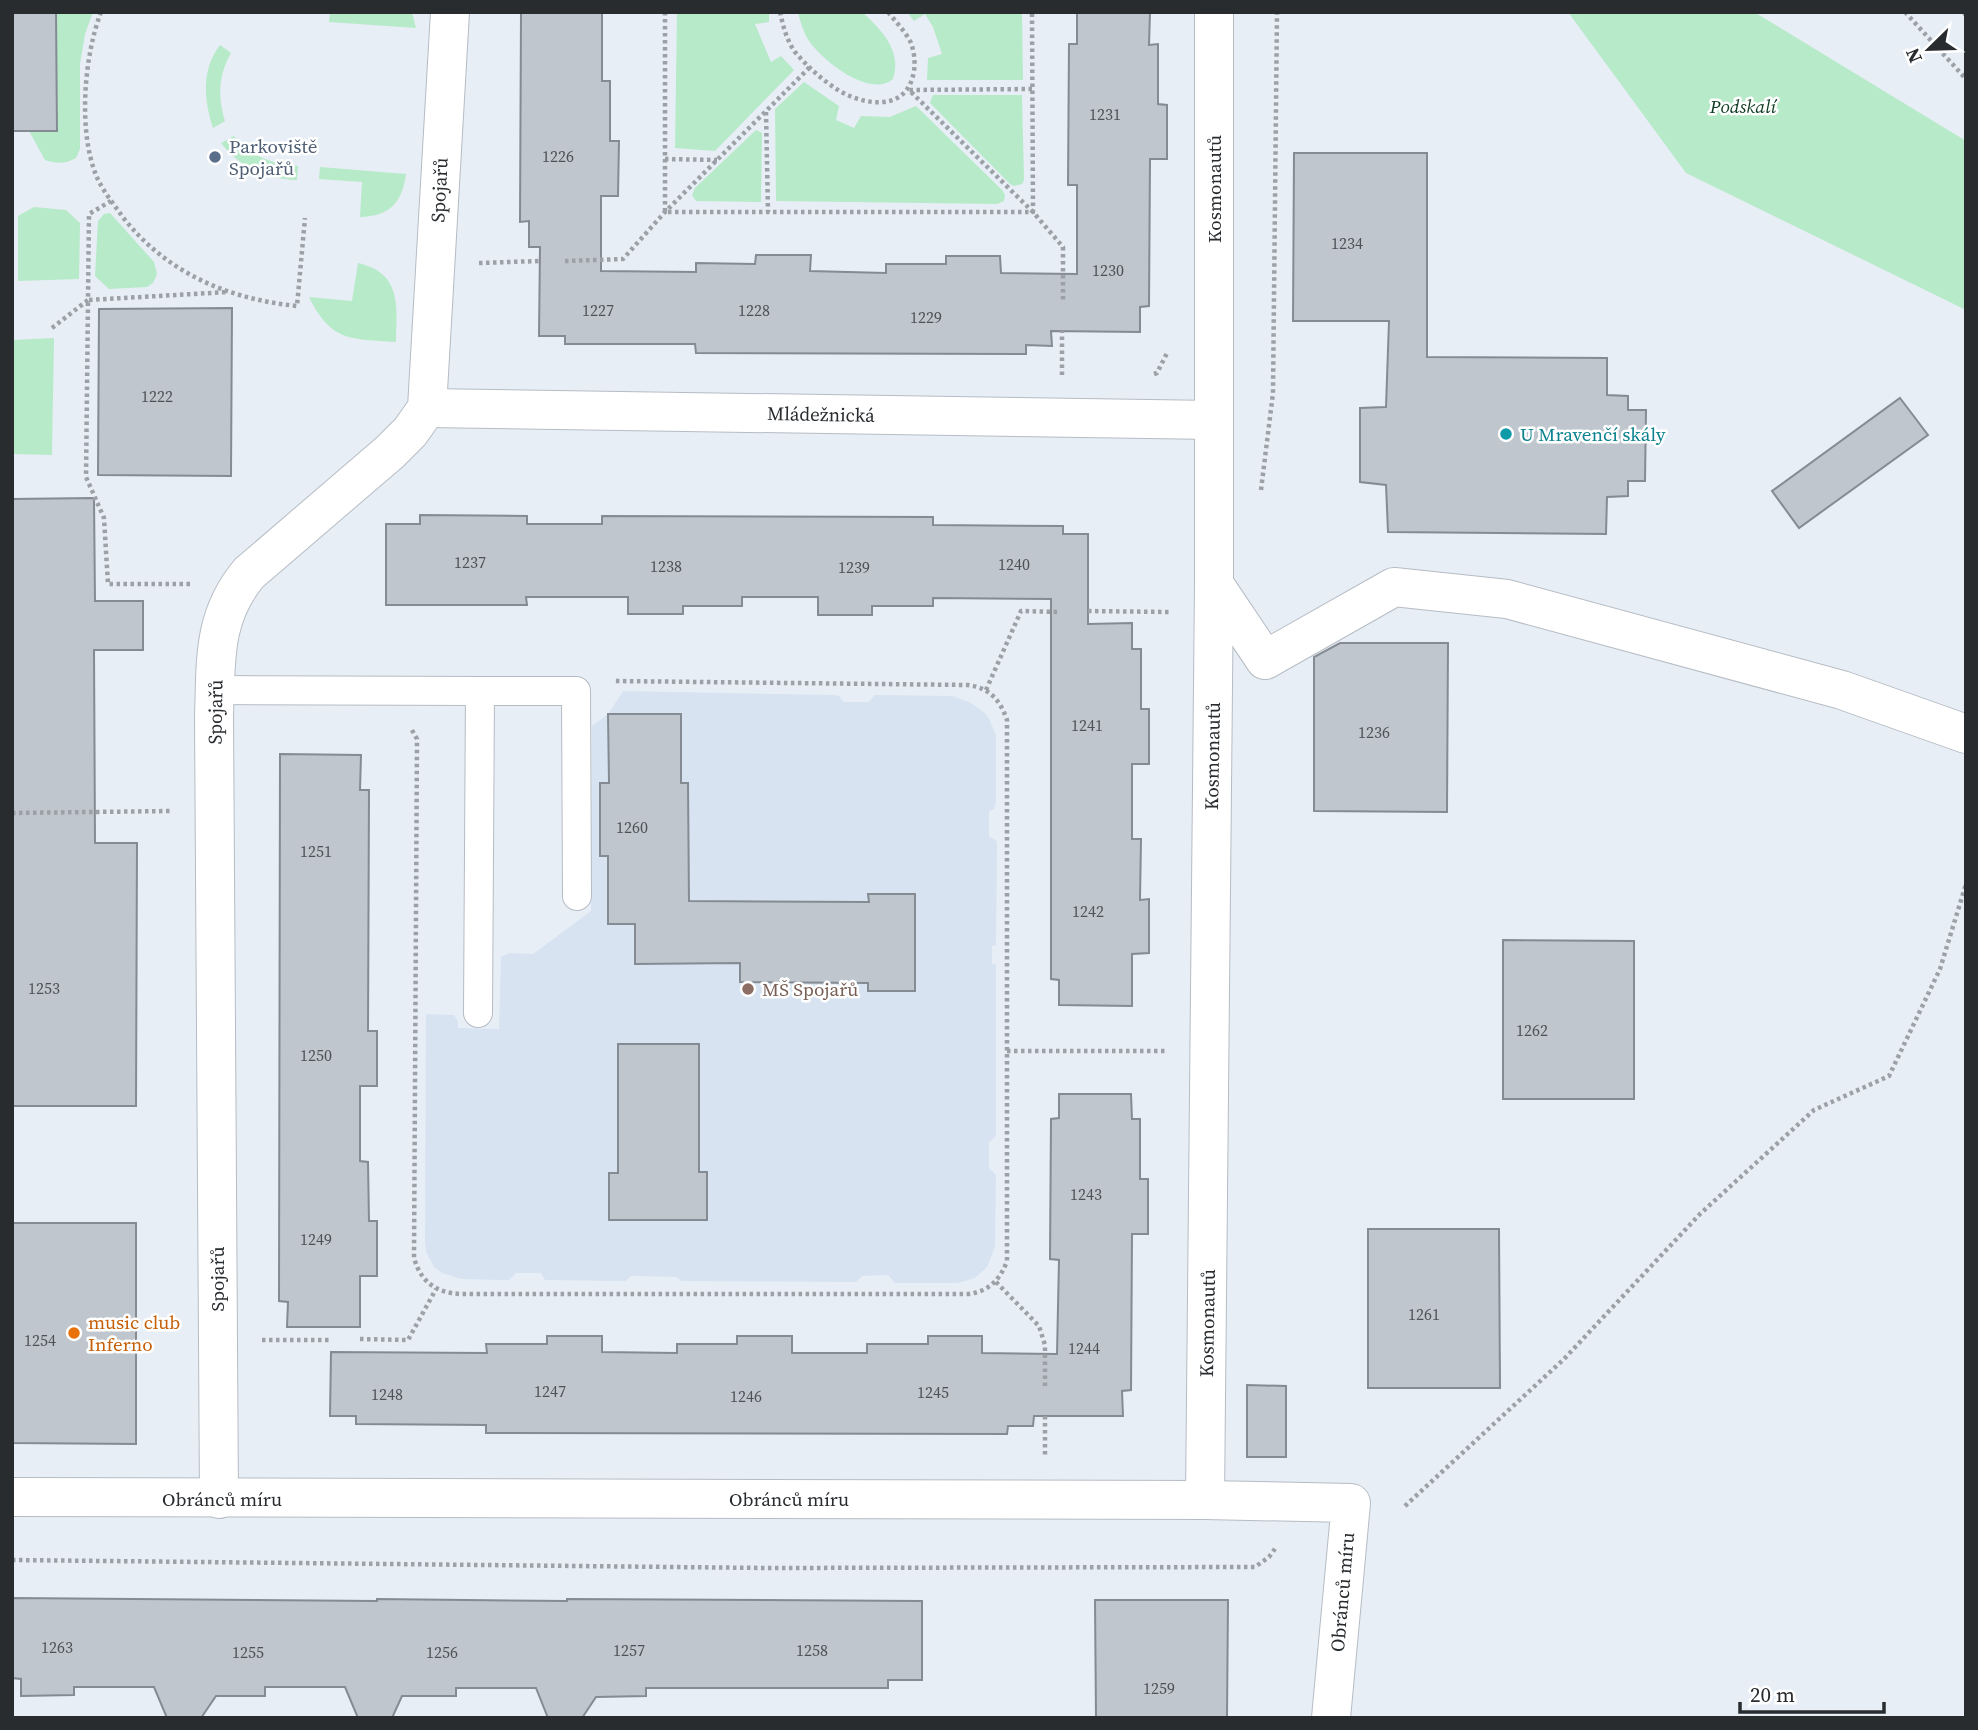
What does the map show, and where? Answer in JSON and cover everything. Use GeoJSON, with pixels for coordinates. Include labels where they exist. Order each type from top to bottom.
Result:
{"type":"FeatureCollection","features":[{"type":"Feature","properties":{"kind":"street","name":"Spojařů"},"geometry":{"type":"LineString","coordinates":[[219,1499],[214,810],[215,690],[219,640],[226,607],[249,573],[390,452],[428,408],[450,12]]}},
{"type":"Feature","properties":{"kind":"street","name":"Kosmonautů"},"geometry":{"type":"LineString","coordinates":[[1205,1500],[1214,584],[1214,12]]}},
{"type":"Feature","properties":{"kind":"street","name":"Mládežnická"},"geometry":{"type":"LineString","coordinates":[[428,408],[1214,420]]}},
{"type":"Feature","properties":{"kind":"street"},"geometry":{"type":"LineString","coordinates":[[1214,584],[1265,660],[1394,587],[1507,599],[1842,690],[1966,734]]}},
{"type":"Feature","properties":{"kind":"street","name":"Obránců míru"},"geometry":{"type":"LineString","coordinates":[[12,1497],[1205,1500],[1351,1503],[1331,1718]]}},
{"type":"Feature","properties":{"kind":"lane"},"geometry":{"type":"LineString","coordinates":[[215,690],[576,691],[576,896]]}},
{"type":"Feature","properties":{"kind":"lane"},"geometry":{"type":"LineString","coordinates":[[478,1013],[480,691]]}},
{"type":"Feature","properties":{"kind":"path"},"geometry":{"type":"LineString","coordinates":[[101,12],[90,48],[86,80],[85,112],[89,144],[96,175],[111,201],[133,229],[156,252],[209,286],[267,303],[297,306],[305,218]]}},
{"type":"Feature","properties":{"kind":"path"},"geometry":{"type":"LineString","coordinates":[[665,12],[665,212]]}},
{"type":"Feature","properties":{"kind":"path"},"geometry":{"type":"LineString","coordinates":[[780,12],[793,50],[810,67],[836,89],[854,98],[883,103],[897,99],[909,89],[916,69],[910,42],[888,12]]}},
{"type":"Feature","properties":{"kind":"path"},"geometry":{"type":"LineString","coordinates":[[1032,12],[1033,212]]}},
{"type":"Feature","properties":{"kind":"path"},"geometry":{"type":"LineString","coordinates":[[1260,502],[1273,393],[1277,12]]}},
{"type":"Feature","properties":{"kind":"path"},"geometry":{"type":"LineString","coordinates":[[1905,12],[1966,79]]}},
{"type":"Feature","properties":{"kind":"path"},"geometry":{"type":"LineString","coordinates":[[565,261],[623,259],[665,212],[810,67]]}},
{"type":"Feature","properties":{"kind":"path"},"geometry":{"type":"LineString","coordinates":[[909,89],[1032,89]]}},
{"type":"Feature","properties":{"kind":"path"},"geometry":{"type":"LineString","coordinates":[[909,89],[1033,212],[1063,247],[1063,303]]}},
{"type":"Feature","properties":{"kind":"path"},"geometry":{"type":"LineString","coordinates":[[766,110],[768,212]]}},
{"type":"Feature","properties":{"kind":"path"},"geometry":{"type":"LineString","coordinates":[[665,159],[717,160]]}},
{"type":"Feature","properties":{"kind":"path"},"geometry":{"type":"LineString","coordinates":[[111,201],[89,214],[86,477],[104,518],[108,584],[191,584]]}},
{"type":"Feature","properties":{"kind":"path"},"geometry":{"type":"LineString","coordinates":[[665,212],[1033,212]]}},
{"type":"Feature","properties":{"kind":"path"},"geometry":{"type":"LineString","coordinates":[[474,263],[540,261]]}},
{"type":"Feature","properties":{"kind":"path"},"geometry":{"type":"LineString","coordinates":[[52,328],[88,300],[228,292]]}},
{"type":"Feature","properties":{"kind":"path"},"geometry":{"type":"LineString","coordinates":[[1062,331],[1062,380]]}},
{"type":"Feature","properties":{"kind":"path"},"geometry":{"type":"LineString","coordinates":[[1149,376],[1157,373],[1166,359],[1169,347]]}},
{"type":"Feature","properties":{"kind":"path"},"geometry":{"type":"LineString","coordinates":[[986,690],[1021,611],[1060,612]]}},
{"type":"Feature","properties":{"kind":"path"},"geometry":{"type":"LineString","coordinates":[[1088,611],[1178,612]]}},
{"type":"Feature","properties":{"kind":"path"},"geometry":{"type":"LineString","coordinates":[[409,725],[417,739],[414,1258],[418,1271],[436,1289],[449,1294],[969,1294],[978,1293],[996,1282],[1007,1261],[1007,720],[1002,705],[986,690],[968,685],[605,681]]}},
{"type":"Feature","properties":{"kind":"path"},"geometry":{"type":"LineString","coordinates":[[12,813],[214,810]]}},
{"type":"Feature","properties":{"kind":"path"},"geometry":{"type":"LineString","coordinates":[[1405,1506],[1564,1359],[1700,1214],[1814,1110],[1889,1076],[1940,970],[1966,884]]}},
{"type":"Feature","properties":{"kind":"path"},"geometry":{"type":"LineString","coordinates":[[1007,1051],[1168,1051]]}},
{"type":"Feature","properties":{"kind":"path"},"geometry":{"type":"LineString","coordinates":[[996,1282],[1040,1326],[1045,1345],[1045,1386]]}},
{"type":"Feature","properties":{"kind":"path"},"geometry":{"type":"LineString","coordinates":[[360,1339],[408,1340],[436,1289]]}},
{"type":"Feature","properties":{"kind":"path"},"geometry":{"type":"LineString","coordinates":[[257,1340],[331,1340]]}},
{"type":"Feature","properties":{"kind":"path"},"geometry":{"type":"LineString","coordinates":[[12,1560],[766,1568],[1255,1567],[1269,1557],[1279,1543],[1289,1519],[1292,1502]]}},
{"type":"Feature","properties":{"kind":"shaded area","name":"MŠ Spojařů"},"geometry":{"type":"Polygon","coordinates":[[[623,691],[834,695],[844,702],[869,702],[875,695],[953,696],[971,703],[986,714],[996,735],[996,803],[994,809],[989,811],[989,837],[996,840],[997,844],[996,945],[992,946],[992,964],[996,964],[996,1134],[989,1142],[989,1168],[996,1175],[995,1247],[987,1267],[975,1278],[958,1283],[895,1283],[888,1275],[862,1276],[856,1282],[681,1281],[677,1277],[631,1276],[626,1281],[545,1280],[541,1273],[516,1273],[509,1280],[500,1280],[461,1279],[442,1273],[434,1267],[426,1252],[425,1240],[426,1014],[454,1015],[458,1028],[499,1029],[501,957],[509,953],[533,954],[591,911],[592,726],[608,714],[623,691]]]}},
{"type":"Feature","properties":{"kind":"green space"},"geometry":{"type":"Polygon","coordinates":[[[56,12],[93,12],[85,34],[80,64],[80,149],[76,158],[61,163],[45,160],[29,131],[58,131],[56,12]]]}},
{"type":"Feature","properties":{"kind":"green space"},"geometry":{"type":"Polygon","coordinates":[[[330,12],[412,12],[416,28],[329,22],[330,12]]]}},
{"type":"Feature","properties":{"kind":"green space"},"geometry":{"type":"Polygon","coordinates":[[[677,12],[769,12],[769,22],[755,24],[771,62],[781,56],[794,70],[715,151],[675,148],[677,12]]]}},
{"type":"Feature","properties":{"kind":"green space"},"geometry":{"type":"Polygon","coordinates":[[[798,12],[862,12],[877,26],[892,50],[895,59],[893,79],[883,84],[871,84],[846,74],[813,47],[798,12]]]}},
{"type":"Feature","properties":{"kind":"green space"},"geometry":{"type":"Polygon","coordinates":[[[907,12],[1022,12],[1023,80],[927,80],[928,58],[942,54],[933,27],[925,14],[914,21],[907,12]]]}},
{"type":"Feature","properties":{"kind":"green space","name":"Podskalí"},"geometry":{"type":"Polygon","coordinates":[[[1568,12],[1754,12],[1966,141],[1966,310],[1686,173],[1568,12]]]}},
{"type":"Feature","properties":{"kind":"green space"},"geometry":{"type":"Polygon","coordinates":[[[220,45],[231,53],[220,87],[225,121],[213,128],[206,85],[210,65],[220,45]]]}},
{"type":"Feature","properties":{"kind":"green space"},"geometry":{"type":"Polygon","coordinates":[[[804,82],[839,106],[836,120],[854,128],[861,116],[890,117],[916,106],[1002,190],[1004,201],[997,204],[776,201],[775,109],[804,82]]]}},
{"type":"Feature","properties":{"kind":"green space"},"geometry":{"type":"Polygon","coordinates":[[[933,95],[1022,95],[1022,184],[1010,184],[930,103],[933,95]]]}},
{"type":"Feature","properties":{"kind":"green space"},"geometry":{"type":"Polygon","coordinates":[[[756,130],[762,133],[761,202],[696,201],[692,195],[695,188],[756,130]]]}},
{"type":"Feature","properties":{"kind":"green space"},"geometry":{"type":"Polygon","coordinates":[[[234,136],[263,158],[298,166],[297,180],[274,177],[245,165],[221,143],[234,136]]]}},
{"type":"Feature","properties":{"kind":"green space"},"geometry":{"type":"Polygon","coordinates":[[[320,167],[406,174],[401,193],[393,206],[379,214],[360,217],[362,182],[319,179],[320,167]]]}},
{"type":"Feature","properties":{"kind":"green space"},"geometry":{"type":"Polygon","coordinates":[[[34,207],[66,210],[80,223],[79,279],[18,281],[18,216],[34,207]]]}},
{"type":"Feature","properties":{"kind":"green space"},"geometry":{"type":"Polygon","coordinates":[[[110,213],[154,262],[157,274],[153,283],[147,287],[109,289],[95,276],[98,221],[104,214],[110,213]]]}},
{"type":"Feature","properties":{"kind":"green space"},"geometry":{"type":"Polygon","coordinates":[[[358,263],[383,274],[390,283],[396,304],[396,342],[354,338],[334,330],[317,312],[309,297],[352,301],[358,263]]]}},
{"type":"Feature","properties":{"kind":"green space"},"geometry":{"type":"Polygon","coordinates":[[[54,338],[52,455],[12,454],[12,340],[54,338]]]}},
{"type":"Feature","properties":{"kind":"building"},"geometry":{"type":"Polygon","coordinates":[[[12,12],[56,12],[57,131],[12,131],[12,12]]]}},
{"type":"Feature","properties":{"kind":"building"},"geometry":{"type":"Polygon","coordinates":[[[521,12],[602,12],[602,81],[610,81],[610,141],[619,141],[618,196],[601,196],[601,271],[696,272],[696,263],[755,264],[756,255],[811,255],[810,271],[886,273],[886,264],[946,264],[946,256],[1000,256],[1001,273],[1077,274],[1077,185],[1068,185],[1069,44],[1077,44],[1077,12],[1150,12],[1149,45],[1158,44],[1158,104],[1167,105],[1167,159],[1150,159],[1149,306],[1140,307],[1140,332],[1051,331],[1052,346],[1026,345],[1026,354],[696,353],[695,344],[565,344],[565,336],[539,336],[540,247],[529,247],[529,221],[520,222],[521,12]]]}},
{"type":"Feature","properties":{"kind":"building"},"geometry":{"type":"Polygon","coordinates":[[[1294,153],[1427,153],[1427,357],[1607,358],[1607,395],[1628,396],[1628,410],[1646,410],[1645,481],[1628,481],[1628,496],[1607,497],[1606,534],[1388,532],[1386,485],[1360,482],[1360,408],[1386,407],[1389,321],[1293,321],[1294,153]]]}},
{"type":"Feature","properties":{"kind":"building"},"geometry":{"type":"Polygon","coordinates":[[[232,308],[231,476],[98,475],[99,309],[232,308]]]}},
{"type":"Feature","properties":{"kind":"building"},"geometry":{"type":"Polygon","coordinates":[[[1900,398],[1928,435],[1799,528],[1772,491],[1900,398]]]}},
{"type":"Feature","properties":{"kind":"building"},"geometry":{"type":"Polygon","coordinates":[[[94,498],[95,601],[143,601],[143,650],[94,650],[95,843],[137,843],[136,1106],[12,1106],[12,499],[94,498]]]}},
{"type":"Feature","properties":{"kind":"building"},"geometry":{"type":"Polygon","coordinates":[[[420,515],[527,516],[527,524],[602,524],[602,516],[933,517],[933,525],[1063,526],[1063,534],[1088,534],[1088,624],[1132,623],[1132,649],[1141,649],[1141,709],[1149,709],[1149,764],[1132,764],[1132,839],[1141,839],[1140,900],[1149,899],[1149,953],[1132,954],[1132,1006],[1059,1005],[1059,980],[1051,979],[1051,599],[933,598],[933,606],[872,606],[872,615],[818,615],[818,597],[742,597],[742,606],[683,606],[683,614],[628,614],[628,597],[526,597],[527,605],[386,605],[386,524],[420,524],[420,515]]]}},
{"type":"Feature","properties":{"kind":"building"},"geometry":{"type":"Polygon","coordinates":[[[1340,643],[1448,643],[1447,812],[1314,811],[1314,657],[1340,643]]]}},
{"type":"Feature","properties":{"kind":"building"},"geometry":{"type":"Polygon","coordinates":[[[608,714],[681,714],[681,783],[688,783],[689,901],[869,902],[868,894],[915,894],[915,991],[868,991],[868,983],[740,982],[740,963],[635,964],[635,924],[608,924],[608,856],[600,856],[600,783],[609,783],[608,714]]]}},
{"type":"Feature","properties":{"kind":"building"},"geometry":{"type":"Polygon","coordinates":[[[280,754],[361,755],[360,790],[369,790],[368,1031],[377,1031],[377,1086],[360,1086],[360,1161],[368,1162],[369,1221],[377,1221],[377,1276],[360,1276],[360,1327],[287,1327],[288,1302],[279,1301],[280,754]]]}},
{"type":"Feature","properties":{"kind":"building"},"geometry":{"type":"Polygon","coordinates":[[[1503,940],[1634,941],[1634,1099],[1503,1099],[1503,940]]]}},
{"type":"Feature","properties":{"kind":"building"},"geometry":{"type":"Polygon","coordinates":[[[618,1044],[699,1044],[699,1172],[707,1172],[707,1220],[609,1220],[609,1173],[618,1173],[618,1044]]]}},
{"type":"Feature","properties":{"kind":"building"},"geometry":{"type":"Polygon","coordinates":[[[1059,1094],[1131,1094],[1132,1119],[1140,1119],[1140,1179],[1148,1179],[1148,1234],[1132,1234],[1131,1390],[1122,1391],[1123,1416],[1034,1416],[1033,1426],[1008,1426],[1007,1434],[486,1433],[486,1425],[356,1424],[356,1416],[330,1416],[331,1352],[487,1353],[486,1344],[547,1344],[547,1336],[602,1336],[602,1352],[677,1353],[677,1344],[737,1344],[737,1336],[792,1336],[792,1353],[867,1353],[867,1344],[928,1344],[928,1336],[982,1336],[982,1353],[1057,1354],[1059,1260],[1050,1259],[1051,1119],[1059,1118],[1059,1094]]]}},
{"type":"Feature","properties":{"kind":"building","name":"music club Inferno"},"geometry":{"type":"Polygon","coordinates":[[[12,1223],[136,1223],[136,1444],[12,1443],[12,1223]]]}},
{"type":"Feature","properties":{"kind":"building"},"geometry":{"type":"Polygon","coordinates":[[[1368,1229],[1499,1229],[1500,1388],[1368,1388],[1368,1229]]]}},
{"type":"Feature","properties":{"kind":"building"},"geometry":{"type":"Polygon","coordinates":[[[1247,1385],[1286,1386],[1286,1457],[1247,1457],[1247,1385]]]}},
{"type":"Feature","properties":{"kind":"building"},"geometry":{"type":"Polygon","coordinates":[[[12,1598],[922,1601],[922,1680],[888,1680],[888,1688],[646,1688],[646,1696],[596,1697],[582,1718],[548,1718],[536,1688],[456,1688],[456,1696],[402,1696],[392,1718],[358,1718],[345,1687],[265,1687],[265,1696],[216,1696],[201,1718],[167,1718],[154,1687],[74,1687],[74,1695],[21,1696],[21,1679],[12,1678],[12,1598]]]}},
{"type":"Feature","properties":{"kind":"building"},"geometry":{"type":"Polygon","coordinates":[[[1095,1600],[1228,1600],[1227,1718],[1096,1718],[1095,1600]]]}},
{"type":"Feature","properties":{"kind":"place","name":"Parkoviště Spojařů"},"geometry":{"type":"Point","coordinates":[215,157]}},
{"type":"Feature","properties":{"kind":"place","name":"U Mravenčí skály"},"geometry":{"type":"Point","coordinates":[1506,434]}},
{"type":"Feature","properties":{"kind":"place","name":"MŠ Spojařů"},"geometry":{"type":"Point","coordinates":[748,989]}},
{"type":"Feature","properties":{"kind":"place","name":"music club Inferno"},"geometry":{"type":"Point","coordinates":[74,1333]}}]}
